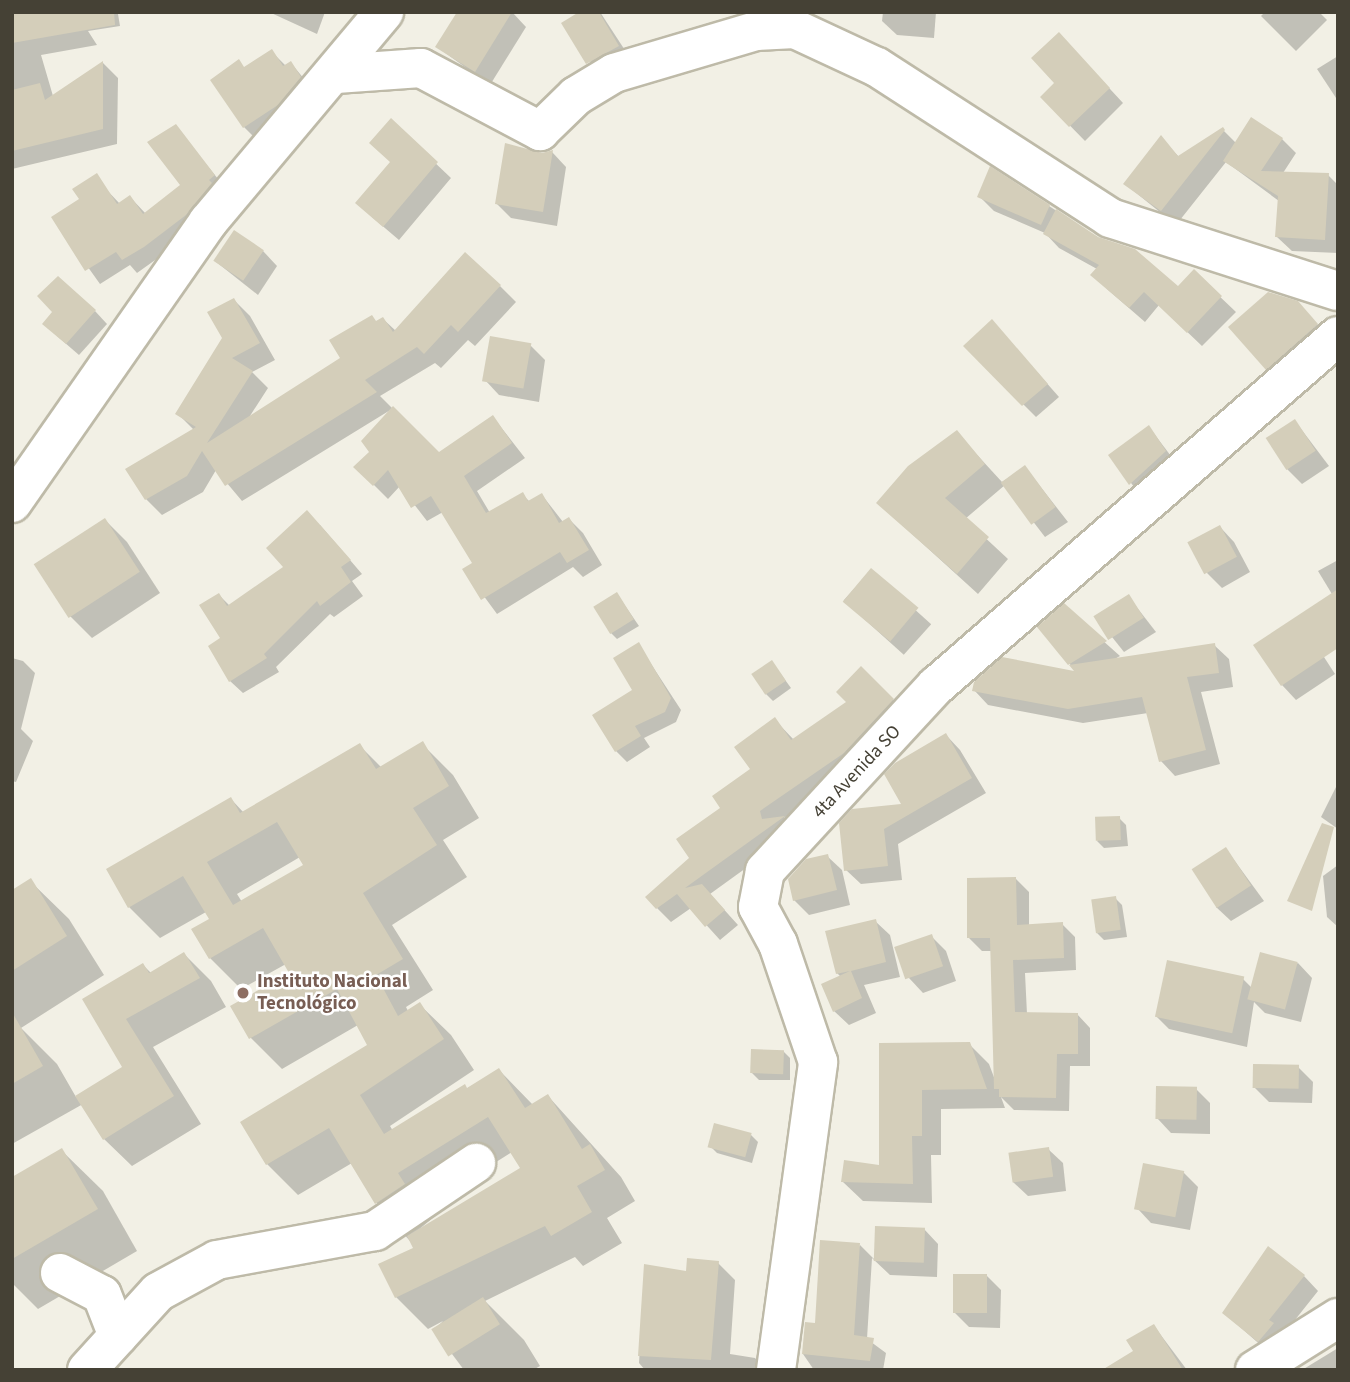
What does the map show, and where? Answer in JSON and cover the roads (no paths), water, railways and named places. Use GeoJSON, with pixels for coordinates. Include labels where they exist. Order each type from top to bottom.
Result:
{"type":"FeatureCollection","features":[{"type":"Feature","properties":{"kind":"street"},"geometry":{"type":"LineString","coordinates":[[12,503],[208,222],[336,74],[384,12]]}},
{"type":"Feature","properties":{"kind":"street"},"geometry":{"type":"LineString","coordinates":[[336,74],[421,68],[540,131],[576,96],[614,73],[757,30],[795,29],[877,67],[1110,218],[1338,291]]}},
{"type":"Feature","properties":{"kind":"street","name":"4ta Avenida SO"},"geometry":{"type":"LineString","coordinates":[[776,1370],[818,1062],[778,944],[758,907],[765,871],[936,687],[1338,336]]}},
{"type":"Feature","properties":{"kind":"street"},"geometry":{"type":"LineString","coordinates":[[87,1370],[158,1292],[217,1260],[375,1231],[476,1163]]}},
{"type":"Feature","properties":{"kind":"street"},"geometry":{"type":"LineString","coordinates":[[60,1273],[102,1295],[118,1336]]}},
{"type":"Feature","properties":{"kind":"street"},"geometry":{"type":"LineString","coordinates":[[1255,1370],[1338,1318]]}},
{"type":"Feature","properties":{"kind":"place","name":"Instituto Nacional Tecnológico"},"geometry":{"type":"Point","coordinates":[243,993]}}]}
